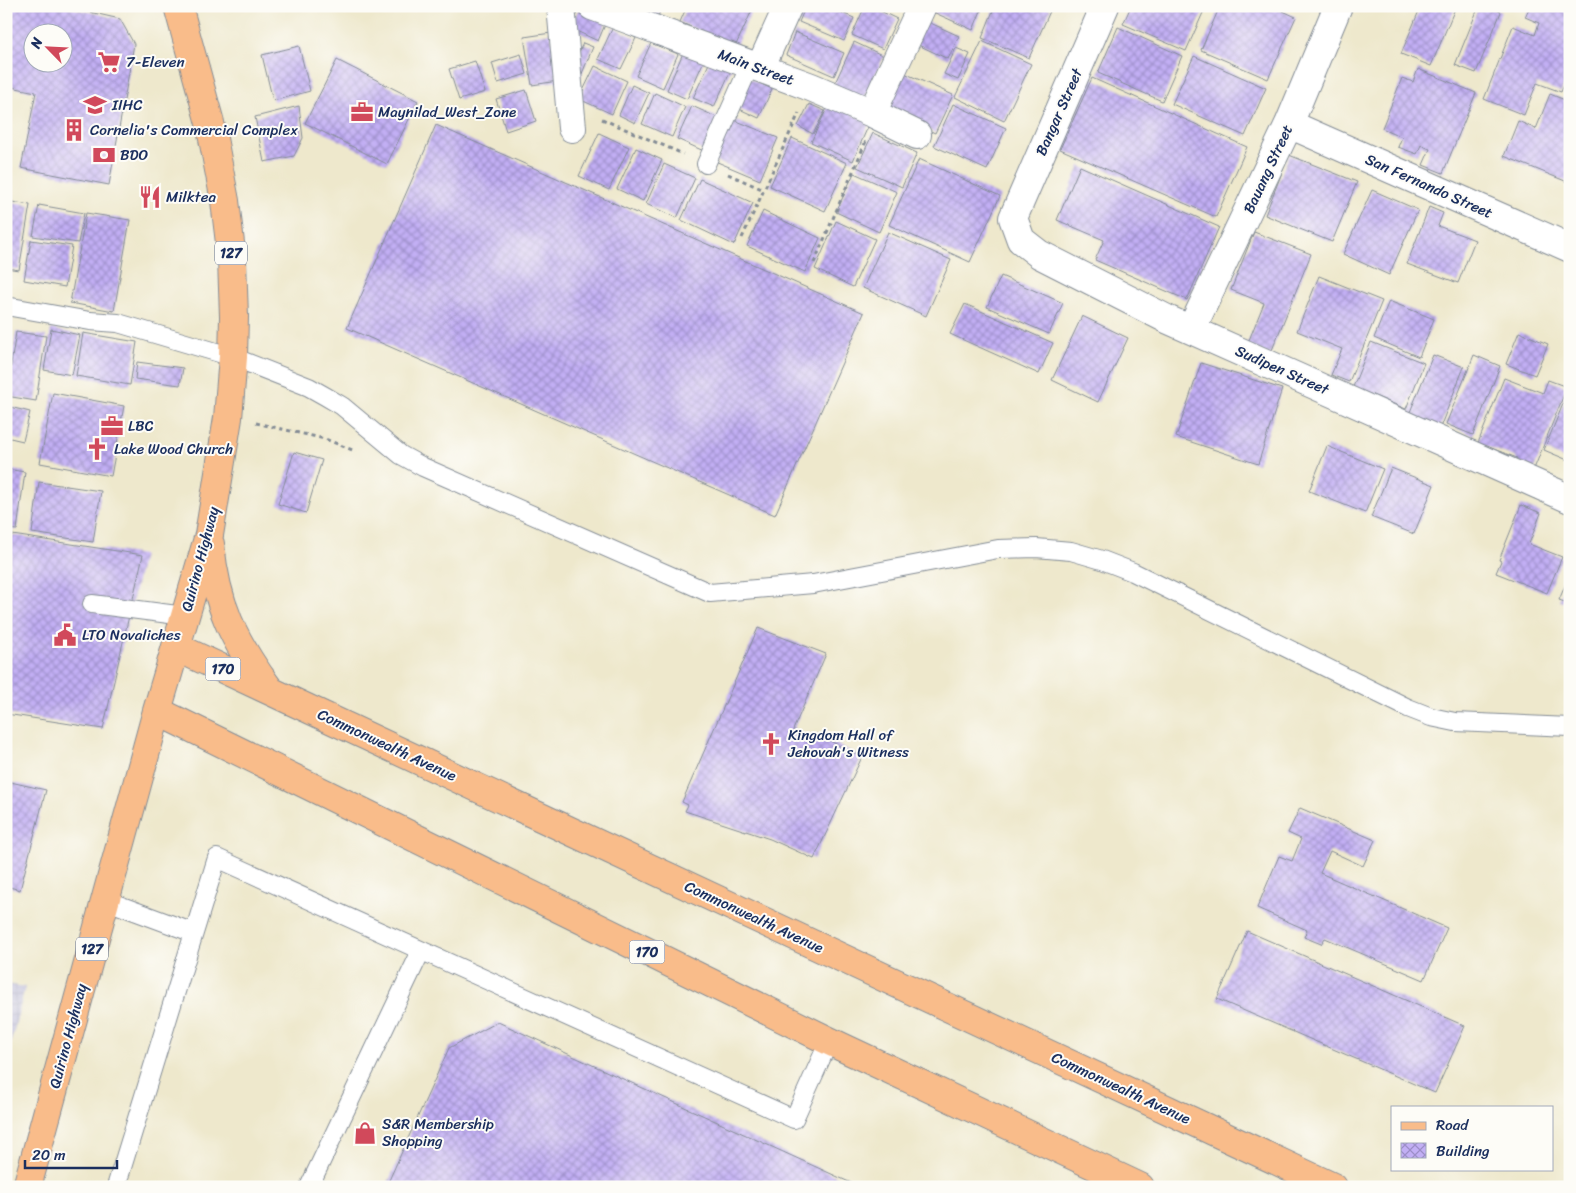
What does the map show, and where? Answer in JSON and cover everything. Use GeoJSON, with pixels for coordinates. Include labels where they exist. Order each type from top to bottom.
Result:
{"type":"FeatureCollection","features":[{"type":"Feature","properties":{"kind":"main road","name":"Quirino Highway"},"geometry":{"type":"LineString","coordinates":[[33,1184],[105,900],[157,711],[209,534],[227,426],[233,358],[232,260],[225,201],[210,123],[178,6]]}},
{"type":"Feature","properties":{"kind":"main road"},"geometry":{"type":"LineString","coordinates":[[209,534],[212,568],[220,602],[229,625],[250,663],[270,690]]}},
{"type":"Feature","properties":{"kind":"main road","name":"Commonwealth Avenue"},"geometry":{"type":"LineString","coordinates":[[176,647],[1332,1187]]}},
{"type":"Feature","properties":{"kind":"main road","name":"170"},"geometry":{"type":"LineString","coordinates":[[157,711],[829,1041],[1140,1187]]}},
{"type":"Feature","properties":{"kind":"street"},"geometry":{"type":"LineString","coordinates":[[561,6],[571,116]]}},
{"type":"Feature","properties":{"kind":"street","name":"Main Street"},"geometry":{"type":"LineString","coordinates":[[592,6],[810,87],[918,135]]}},
{"type":"Feature","properties":{"kind":"street"},"geometry":{"type":"LineString","coordinates":[[755,67],[788,6]]}},
{"type":"Feature","properties":{"kind":"street"},"geometry":{"type":"LineString","coordinates":[[874,115],[922,6]]}},
{"type":"Feature","properties":{"kind":"street","name":"Bangar Street"},"geometry":{"type":"LineString","coordinates":[[1013,218],[1105,6]]}},
{"type":"Feature","properties":{"kind":"street","name":"Bauang Street"},"geometry":{"type":"LineString","coordinates":[[1192,328],[1289,124],[1338,6]]}},
{"type":"Feature","properties":{"kind":"street","name":"San Fernando Street"},"geometry":{"type":"LineString","coordinates":[[1289,124],[1570,248]]}},
{"type":"Feature","properties":{"kind":"street","name":"Sudipen Street"},"geometry":{"type":"LineString","coordinates":[[1013,218],[1021,240],[1039,254],[1169,320],[1192,328],[1570,499]]}},
{"type":"Feature","properties":{"kind":"lane"},"geometry":{"type":"LineString","coordinates":[[706,164],[755,67]]}},
{"type":"Feature","properties":{"kind":"lane"},"geometry":{"type":"LineString","coordinates":[[6,306],[90,321],[118,323],[233,358],[309,387],[342,406],[401,455],[451,480],[710,593],[813,584],[998,549],[1036,548],[1070,551],[1102,560],[1133,572],[1408,708],[1455,722],[1570,727]]}},
{"type":"Feature","properties":{"kind":"lane"},"geometry":{"type":"LineString","coordinates":[[92,604],[185,616]]}},
{"type":"Feature","properties":{"kind":"lane"},"geometry":{"type":"LineString","coordinates":[[116,1187],[217,858],[794,1119],[829,1041]]}},
{"type":"Feature","properties":{"kind":"lane"},"geometry":{"type":"LineString","coordinates":[[105,900],[194,933]]}},
{"type":"Feature","properties":{"kind":"lane"},"geometry":{"type":"LineString","coordinates":[[309,1187],[421,951]]}},
{"type":"Feature","properties":{"kind":"path"},"geometry":{"type":"LineString","coordinates":[[742,238],[810,87]]}},
{"type":"Feature","properties":{"kind":"path"},"geometry":{"type":"LineString","coordinates":[[814,263],[874,115]]}},
{"type":"Feature","properties":{"kind":"path"},"geometry":{"type":"LineString","coordinates":[[571,116],[706,164],[764,190]]}},
{"type":"Feature","properties":{"kind":"path"},"geometry":{"type":"LineString","coordinates":[[273,426],[325,440],[379,462],[389,461],[401,455]]}},
{"type":"Feature","properties":{"kind":"shaded area"},"geometry":{"type":"Polygon","coordinates":[[[6,984],[25,987],[6,1062],[6,984]]]}},
{"type":"Feature","properties":{"kind":"building","name":"Cornelia's Commercial Complex"},"geometry":{"type":"Polygon","coordinates":[[[6,6],[63,6],[120,19],[134,44],[109,185],[21,168],[36,92],[6,86],[6,6]]]}},
{"type":"Feature","properties":{"kind":"building"},"geometry":{"type":"Polygon","coordinates":[[[646,6],[662,6],[657,19],[643,13],[646,6]]]}},
{"type":"Feature","properties":{"kind":"building"},"geometry":{"type":"Polygon","coordinates":[[[687,6],[754,6],[735,47],[680,22],[687,6]]]}},
{"type":"Feature","properties":{"kind":"building"},"geometry":{"type":"Polygon","coordinates":[[[806,6],[826,6],[854,18],[844,41],[799,22],[806,6]]]}},
{"type":"Feature","properties":{"kind":"building"},"geometry":{"type":"Polygon","coordinates":[[[865,6],[870,6],[897,19],[883,49],[852,35],[865,6]]]}},
{"type":"Feature","properties":{"kind":"building"},"geometry":{"type":"Polygon","coordinates":[[[936,6],[983,6],[973,30],[933,12],[936,6]]]}},
{"type":"Feature","properties":{"kind":"building"},"geometry":{"type":"Polygon","coordinates":[[[995,6],[1043,6],[1051,9],[1029,58],[982,38],[995,6]]]}},
{"type":"Feature","properties":{"kind":"building"},"geometry":{"type":"Polygon","coordinates":[[[1131,6],[1206,6],[1186,51],[1123,24],[1131,6]]]}},
{"type":"Feature","properties":{"kind":"building"},"geometry":{"type":"Polygon","coordinates":[[[1220,6],[1272,6],[1296,17],[1268,79],[1201,50],[1220,6]]]}},
{"type":"Feature","properties":{"kind":"building"},"geometry":{"type":"Polygon","coordinates":[[[1421,6],[1456,6],[1431,66],[1401,54],[1421,6]]]}},
{"type":"Feature","properties":{"kind":"building"},"geometry":{"type":"Polygon","coordinates":[[[1479,6],[1486,6],[1501,12],[1476,73],[1455,65],[1479,6]]]}},
{"type":"Feature","properties":{"kind":"building"},"geometry":{"type":"Polygon","coordinates":[[[1530,6],[1565,6],[1570,8],[1570,71],[1561,92],[1537,83],[1524,115],[1484,99],[1513,26],[1535,35],[1539,23],[1525,17],[1530,6]]]}},
{"type":"Feature","properties":{"kind":"building"},"geometry":{"type":"Polygon","coordinates":[[[579,8],[607,20],[598,41],[570,28],[579,8]]]}},
{"type":"Feature","properties":{"kind":"building"},"geometry":{"type":"Polygon","coordinates":[[[924,20],[959,36],[948,59],[914,43],[924,20]]]}},
{"type":"Feature","properties":{"kind":"building"},"geometry":{"type":"Polygon","coordinates":[[[613,27],[636,38],[621,69],[598,59],[613,27]]]}},
{"type":"Feature","properties":{"kind":"building"},"geometry":{"type":"Polygon","coordinates":[[[1118,27],[1182,56],[1162,101],[1098,73],[1118,27]]]}},
{"type":"Feature","properties":{"kind":"building"},"geometry":{"type":"Polygon","coordinates":[[[795,32],[844,53],[834,76],[786,55],[795,32]]]}},
{"type":"Feature","properties":{"kind":"building"},"geometry":{"type":"Polygon","coordinates":[[[551,33],[558,81],[532,85],[524,37],[551,33]]]}},
{"type":"Feature","properties":{"kind":"building"},"geometry":{"type":"Polygon","coordinates":[[[982,41],[1031,64],[1004,121],[955,97],[982,41]]]}},
{"type":"Feature","properties":{"kind":"building"},"geometry":{"type":"Polygon","coordinates":[[[854,42],[884,56],[864,99],[834,85],[854,42]]]}},
{"type":"Feature","properties":{"kind":"building"},"geometry":{"type":"Polygon","coordinates":[[[583,43],[593,47],[579,81],[569,76],[583,43]]]}},
{"type":"Feature","properties":{"kind":"building"},"geometry":{"type":"Polygon","coordinates":[[[651,43],[678,54],[663,88],[636,76],[651,43]]]}},
{"type":"Feature","properties":{"kind":"building"},"geometry":{"type":"Polygon","coordinates":[[[299,46],[310,91],[273,101],[262,55],[299,46]]]}},
{"type":"Feature","properties":{"kind":"building"},"geometry":{"type":"Polygon","coordinates":[[[686,46],[706,56],[687,99],[667,90],[686,46]]]}},
{"type":"Feature","properties":{"kind":"building"},"geometry":{"type":"Polygon","coordinates":[[[956,48],[970,54],[958,80],[944,74],[956,48]]]}},
{"type":"Feature","properties":{"kind":"building"},"geometry":{"type":"Polygon","coordinates":[[[521,54],[527,74],[498,83],[492,63],[521,54]]]}},
{"type":"Feature","properties":{"kind":"building"},"geometry":{"type":"Polygon","coordinates":[[[1194,56],[1266,88],[1245,136],[1172,104],[1194,56]]]}},
{"type":"Feature","properties":{"kind":"building"},"geometry":{"type":"Polygon","coordinates":[[[712,57],[733,66],[714,107],[693,98],[712,57]]]}},
{"type":"Feature","properties":{"kind":"building","name":"Maynilad_West_Zone"},"geometry":{"type":"Polygon","coordinates":[[[337,60],[418,101],[387,164],[305,123],[337,60]]]}},
{"type":"Feature","properties":{"kind":"building"},"geometry":{"type":"Polygon","coordinates":[[[475,61],[485,92],[459,100],[449,69],[475,61]]]}},
{"type":"Feature","properties":{"kind":"building"},"geometry":{"type":"Polygon","coordinates":[[[595,66],[627,81],[612,114],[579,99],[595,66]]]}},
{"type":"Feature","properties":{"kind":"building"},"geometry":{"type":"Polygon","coordinates":[[[1418,69],[1476,93],[1443,173],[1423,165],[1430,149],[1421,145],[1417,154],[1398,147],[1402,137],[1382,128],[1402,78],[1413,82],[1418,69]]]}},
{"type":"Feature","properties":{"kind":"building"},"geometry":{"type":"Polygon","coordinates":[[[900,71],[953,95],[935,133],[883,109],[900,71]]]}},
{"type":"Feature","properties":{"kind":"building"},"geometry":{"type":"Polygon","coordinates":[[[748,78],[772,89],[759,118],[735,107],[748,78]]]}},
{"type":"Feature","properties":{"kind":"building"},"geometry":{"type":"Polygon","coordinates":[[[1092,78],[1247,147],[1216,217],[1060,149],[1092,78]]]}},
{"type":"Feature","properties":{"kind":"building"},"geometry":{"type":"Polygon","coordinates":[[[632,85],[649,93],[635,123],[619,115],[632,85]]]}},
{"type":"Feature","properties":{"kind":"building"},"geometry":{"type":"Polygon","coordinates":[[[526,90],[536,121],[506,131],[496,99],[526,90]]]}},
{"type":"Feature","properties":{"kind":"building"},"geometry":{"type":"Polygon","coordinates":[[[655,93],[685,107],[672,137],[642,124],[655,93]]]}},
{"type":"Feature","properties":{"kind":"building"},"geometry":{"type":"Polygon","coordinates":[[[1550,94],[1570,102],[1570,183],[1504,156],[1518,121],[1536,129],[1550,94]]]}},
{"type":"Feature","properties":{"kind":"building"},"geometry":{"type":"Polygon","coordinates":[[[809,104],[825,111],[813,134],[798,126],[809,104]]]}},
{"type":"Feature","properties":{"kind":"building"},"geometry":{"type":"Polygon","coordinates":[[[829,104],[870,122],[853,161],[811,142],[829,104]]]}},
{"type":"Feature","properties":{"kind":"building"},"geometry":{"type":"Polygon","coordinates":[[[953,104],[1006,128],[987,170],[934,146],[953,104]]]}},
{"type":"Feature","properties":{"kind":"building"},"geometry":{"type":"Polygon","coordinates":[[[299,106],[303,138],[294,156],[264,162],[255,117],[299,106]]]}},
{"type":"Feature","properties":{"kind":"building"},"geometry":{"type":"Polygon","coordinates":[[[692,106],[721,119],[706,152],[677,139],[692,106]]]}},
{"type":"Feature","properties":{"kind":"building"},"geometry":{"type":"Polygon","coordinates":[[[732,119],[778,138],[760,180],[715,161],[732,119]]]}},
{"type":"Feature","properties":{"kind":"building"},"geometry":{"type":"Polygon","coordinates":[[[436,125],[864,313],[775,515],[347,328],[436,125]]]}},
{"type":"Feature","properties":{"kind":"building"},"geometry":{"type":"Polygon","coordinates":[[[599,133],[629,147],[609,190],[579,176],[599,133]]]}},
{"type":"Feature","properties":{"kind":"building"},"geometry":{"type":"Polygon","coordinates":[[[873,133],[917,153],[902,187],[857,167],[873,133]]]}},
{"type":"Feature","properties":{"kind":"building"},"geometry":{"type":"Polygon","coordinates":[[[792,138],[847,163],[825,211],[770,186],[792,138]]]}},
{"type":"Feature","properties":{"kind":"building"},"geometry":{"type":"Polygon","coordinates":[[[636,148],[662,160],[643,201],[617,189],[636,148]]]}},
{"type":"Feature","properties":{"kind":"building"},"geometry":{"type":"Polygon","coordinates":[[[1289,155],[1357,182],[1332,242],[1265,215],[1289,155]]]}},
{"type":"Feature","properties":{"kind":"building"},"geometry":{"type":"Polygon","coordinates":[[[919,159],[1000,196],[970,262],[889,225],[919,159]]]}},
{"type":"Feature","properties":{"kind":"building"},"geometry":{"type":"Polygon","coordinates":[[[664,164],[695,178],[677,218],[646,204],[664,164]]]}},
{"type":"Feature","properties":{"kind":"building"},"geometry":{"type":"Polygon","coordinates":[[[1080,166],[1219,227],[1187,300],[1095,260],[1104,240],[1057,220],[1080,166]]]}},
{"type":"Feature","properties":{"kind":"building"},"geometry":{"type":"Polygon","coordinates":[[[854,173],[897,192],[879,232],[836,212],[854,173]]]}},
{"type":"Feature","properties":{"kind":"building"},"geometry":{"type":"Polygon","coordinates":[[[700,179],[753,203],[734,245],[681,220],[700,179]]]}},
{"type":"Feature","properties":{"kind":"building"},"geometry":{"type":"Polygon","coordinates":[[[1372,190],[1418,210],[1389,275],[1343,254],[1372,190]]]}},
{"type":"Feature","properties":{"kind":"building"},"geometry":{"type":"Polygon","coordinates":[[[6,201],[30,205],[19,270],[6,268],[6,201]]]}},
{"type":"Feature","properties":{"kind":"building"},"geometry":{"type":"Polygon","coordinates":[[[39,205],[84,213],[78,243],[33,236],[39,205]]]}},
{"type":"Feature","properties":{"kind":"building"},"geometry":{"type":"Polygon","coordinates":[[[1429,207],[1443,213],[1438,226],[1475,240],[1458,283],[1407,264],[1429,207]]]}},
{"type":"Feature","properties":{"kind":"building"},"geometry":{"type":"Polygon","coordinates":[[[763,211],[820,238],[805,272],[747,246],[763,211]]]}},
{"type":"Feature","properties":{"kind":"building"},"geometry":{"type":"Polygon","coordinates":[[[86,213],[130,220],[114,311],[70,303],[86,213]]]}},
{"type":"Feature","properties":{"kind":"building"},"geometry":{"type":"Polygon","coordinates":[[[836,221],[875,239],[853,287],[815,269],[836,221]]]}},
{"type":"Feature","properties":{"kind":"building"},"geometry":{"type":"Polygon","coordinates":[[[888,232],[951,260],[926,316],[863,288],[888,232]]]}},
{"type":"Feature","properties":{"kind":"building"},"geometry":{"type":"Polygon","coordinates":[[[1254,232],[1311,254],[1270,355],[1247,345],[1264,303],[1231,290],[1254,232]]]}},
{"type":"Feature","properties":{"kind":"building"},"geometry":{"type":"Polygon","coordinates":[[[31,240],[72,246],[65,287],[24,280],[31,240]]]}},
{"type":"Feature","properties":{"kind":"building"},"geometry":{"type":"Polygon","coordinates":[[[1001,276],[1063,303],[1049,334],[987,307],[1001,276]]]}},
{"type":"Feature","properties":{"kind":"building"},"geometry":{"type":"Polygon","coordinates":[[[1319,276],[1382,301],[1349,382],[1331,375],[1342,349],[1297,331],[1319,276]]]}},
{"type":"Feature","properties":{"kind":"building"},"geometry":{"type":"Polygon","coordinates":[[[1389,301],[1434,319],[1419,357],[1374,338],[1389,301]]]}},
{"type":"Feature","properties":{"kind":"building"},"geometry":{"type":"Polygon","coordinates":[[[965,304],[1053,343],[1039,374],[950,334],[965,304]]]}},
{"type":"Feature","properties":{"kind":"building"},"geometry":{"type":"Polygon","coordinates":[[[1082,316],[1128,338],[1098,402],[1052,380],[1082,316]]]}},
{"type":"Feature","properties":{"kind":"building"},"geometry":{"type":"Polygon","coordinates":[[[51,329],[80,335],[72,375],[44,370],[51,329]]]}},
{"type":"Feature","properties":{"kind":"building"},"geometry":{"type":"Polygon","coordinates":[[[16,332],[46,336],[36,401],[6,396],[16,332]]]}},
{"type":"Feature","properties":{"kind":"building"},"geometry":{"type":"Polygon","coordinates":[[[1519,332],[1548,344],[1535,375],[1506,364],[1519,332]]]}},
{"type":"Feature","properties":{"kind":"building"},"geometry":{"type":"Polygon","coordinates":[[[83,333],[137,342],[130,385],[76,376],[83,333]]]}},
{"type":"Feature","properties":{"kind":"building"},"geometry":{"type":"Polygon","coordinates":[[[1371,342],[1424,363],[1406,409],[1353,387],[1371,342]]]}},
{"type":"Feature","properties":{"kind":"building"},"geometry":{"type":"Polygon","coordinates":[[[1433,355],[1464,367],[1439,430],[1408,417],[1433,355]]]}},
{"type":"Feature","properties":{"kind":"building"},"geometry":{"type":"Polygon","coordinates":[[[1474,355],[1500,366],[1473,435],[1446,424],[1474,355]]]}},
{"type":"Feature","properties":{"kind":"building"},"geometry":{"type":"Polygon","coordinates":[[[137,362],[183,368],[180,385],[135,379],[137,362]]]}},
{"type":"Feature","properties":{"kind":"building"},"geometry":{"type":"Polygon","coordinates":[[[1201,363],[1282,389],[1258,464],[1176,437],[1201,363]]]}},
{"type":"Feature","properties":{"kind":"building"},"geometry":{"type":"Polygon","coordinates":[[[1504,378],[1543,393],[1548,380],[1567,387],[1534,469],[1515,461],[1517,458],[1478,443],[1504,378]]]}},
{"type":"Feature","properties":{"kind":"building"},"geometry":{"type":"Polygon","coordinates":[[[1570,387],[1570,461],[1544,450],[1570,387]]]}},
{"type":"Feature","properties":{"kind":"building"},"geometry":{"type":"Polygon","coordinates":[[[53,393],[124,406],[111,476],[40,463],[53,393]]]}},
{"type":"Feature","properties":{"kind":"building"},"geometry":{"type":"Polygon","coordinates":[[[6,406],[30,412],[23,441],[6,437],[6,406]]]}},
{"type":"Feature","properties":{"kind":"building"},"geometry":{"type":"Polygon","coordinates":[[[1327,446],[1383,469],[1365,513],[1309,491],[1327,446]]]}},
{"type":"Feature","properties":{"kind":"building"},"geometry":{"type":"Polygon","coordinates":[[[294,452],[322,460],[306,513],[278,504],[294,452]]]}},
{"type":"Feature","properties":{"kind":"building"},"geometry":{"type":"Polygon","coordinates":[[[1391,468],[1434,485],[1414,534],[1371,517],[1391,468]]]}},
{"type":"Feature","properties":{"kind":"building"},"geometry":{"type":"Polygon","coordinates":[[[6,469],[25,472],[17,530],[6,529],[6,469]]]}},
{"type":"Feature","properties":{"kind":"building"},"geometry":{"type":"Polygon","coordinates":[[[39,482],[101,491],[93,542],[32,533],[39,482]]]}},
{"type":"Feature","properties":{"kind":"building"},"geometry":{"type":"Polygon","coordinates":[[[1521,505],[1541,513],[1529,544],[1562,557],[1547,593],[1496,573],[1501,561],[1499,560],[1521,505]]]}},
{"type":"Feature","properties":{"kind":"building","name":"LTO Novaliches"},"geometry":{"type":"Polygon","coordinates":[[[6,534],[143,555],[103,729],[6,714],[6,534]]]}},
{"type":"Feature","properties":{"kind":"building"},"geometry":{"type":"Polygon","coordinates":[[[1570,574],[1570,604],[1559,600],[1570,574]]]}},
{"type":"Feature","properties":{"kind":"building","name":"Kingdom Hall of Jehovah's Witness"},"geometry":{"type":"Polygon","coordinates":[[[758,628],[826,654],[793,730],[814,739],[816,734],[862,757],[814,859],[770,839],[685,811],[688,805],[682,802],[758,628]]]}},
{"type":"Feature","properties":{"kind":"building"},"geometry":{"type":"Polygon","coordinates":[[[6,781],[46,790],[20,890],[6,886],[6,781]]]}},
{"type":"Feature","properties":{"kind":"building"},"geometry":{"type":"Polygon","coordinates":[[[1300,808],[1375,840],[1363,866],[1330,851],[1320,873],[1447,928],[1424,980],[1325,938],[1321,944],[1304,937],[1307,930],[1257,908],[1279,856],[1292,861],[1301,839],[1288,833],[1300,808]]]}},
{"type":"Feature","properties":{"kind":"building"},"geometry":{"type":"Polygon","coordinates":[[[1247,931],[1465,1026],[1435,1093],[1217,999],[1247,931]]]}},
{"type":"Feature","properties":{"kind":"building"},"geometry":{"type":"Polygon","coordinates":[[[498,1022],[860,1187],[386,1187],[449,1048],[498,1022]]]}},
{"type":"Feature","properties":{"kind":"place","name":"7-Eleven"},"geometry":{"type":"Point","coordinates":[109,62]}},
{"type":"Feature","properties":{"kind":"place","name":"IIHC"},"geometry":{"type":"Point","coordinates":[95,105]}},
{"type":"Feature","properties":{"kind":"place","name":"Maynilad_West_Zone"},"geometry":{"type":"Point","coordinates":[362,112]}},
{"type":"Feature","properties":{"kind":"place","name":"Cornelia's Commercial Complex"},"geometry":{"type":"Point","coordinates":[74,130]}},
{"type":"Feature","properties":{"kind":"place","name":"BDO"},"geometry":{"type":"Point","coordinates":[104,155]}},
{"type":"Feature","properties":{"kind":"place","name":"Milktea"},"geometry":{"type":"Point","coordinates":[150,197]}},
{"type":"Feature","properties":{"kind":"place","name":"LBC"},"geometry":{"type":"Point","coordinates":[112,426]}},
{"type":"Feature","properties":{"kind":"place","name":"Lake Wood Church"},"geometry":{"type":"Point","coordinates":[97,449]}},
{"type":"Feature","properties":{"kind":"place","name":"LTO Novaliches"},"geometry":{"type":"Point","coordinates":[65,635]}},
{"type":"Feature","properties":{"kind":"place","name":"Kingdom Hall of Jehovah's Witness"},"geometry":{"type":"Point","coordinates":[771,744]}},
{"type":"Feature","properties":{"kind":"place","name":"S&R Membership Shopping"},"geometry":{"type":"Point","coordinates":[365,1133]}}]}
